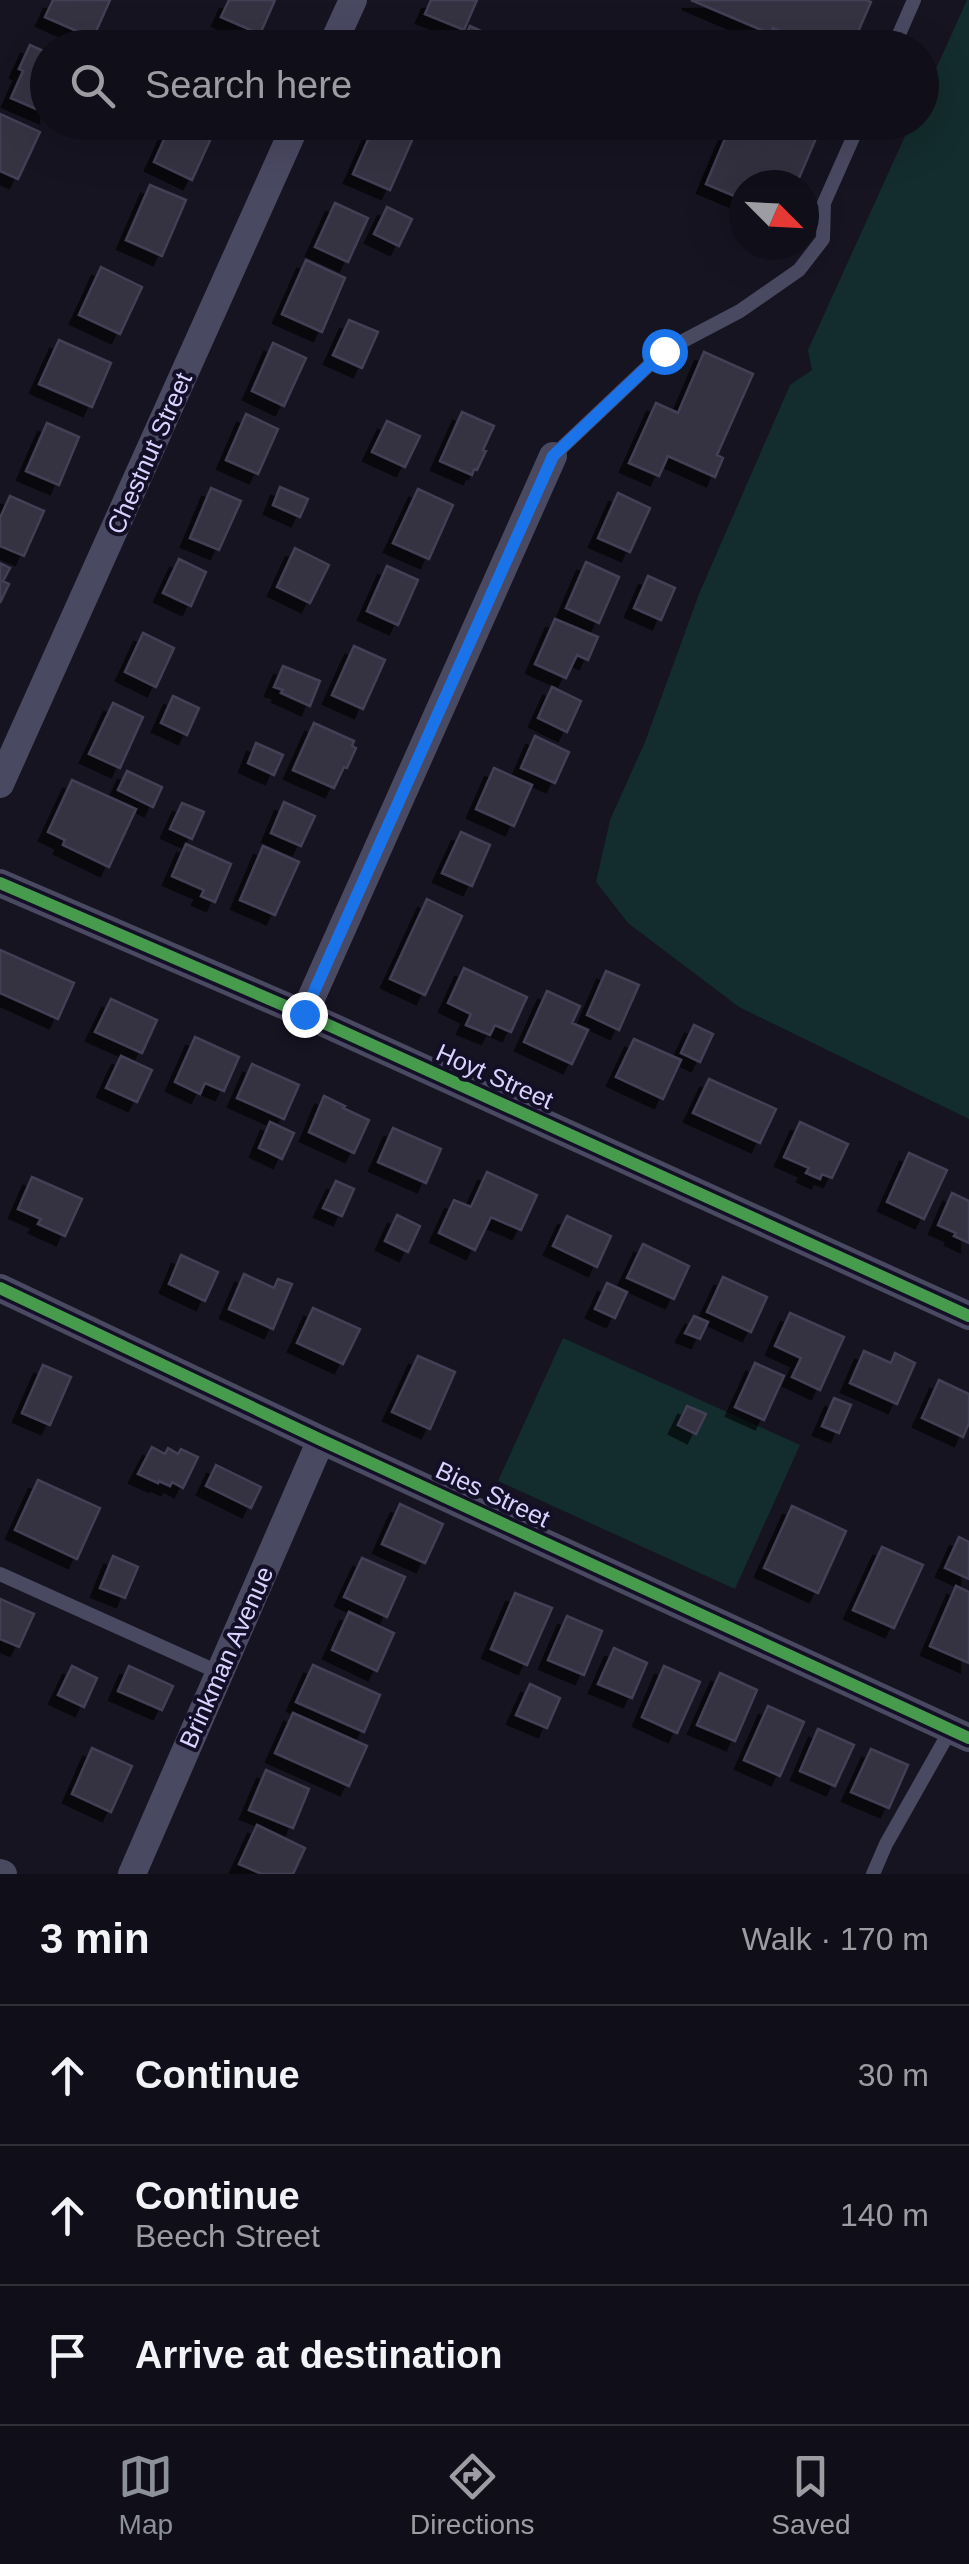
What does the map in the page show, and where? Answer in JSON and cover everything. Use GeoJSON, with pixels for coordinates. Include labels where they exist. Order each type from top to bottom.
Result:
{"type":"FeatureCollection","features":[{"type":"Feature","properties":{"kind":"street"},"geometry":{"type":"LineString","coordinates":[[339,30],[352,0]]}},
{"type":"Feature","properties":{"kind":"street","name":"Chestnut Street"},"geometry":{"type":"LineString","coordinates":[[0,784],[290,140]]}},
{"type":"Feature","properties":{"kind":"street"},"geometry":{"type":"LineString","coordinates":[[304,1014],[553,456]]}},
{"type":"Feature","properties":{"kind":"street","name":"Hoyt Street"},"geometry":{"type":"LineString","coordinates":[[0,883],[304,1014],[969,1316]]}},
{"type":"Feature","properties":{"kind":"street","name":"Bies Street"},"geometry":{"type":"LineString","coordinates":[[0,1288],[960,1733]]}},
{"type":"Feature","properties":{"kind":"street","name":"Brinkman Avenue"},"geometry":{"type":"LineString","coordinates":[[132,1874],[321,1440]]}},
{"type":"Feature","properties":{"kind":"lane"},"geometry":{"type":"LineString","coordinates":[[901,30],[914,0]]}},
{"type":"Feature","properties":{"kind":"lane"},"geometry":{"type":"LineString","coordinates":[[553,456],[664,351],[740,310],[799,270],[823,240],[824,204],[852,140]]}},
{"type":"Feature","properties":{"kind":"lane"},"geometry":{"type":"LineString","coordinates":[[0,1574],[220,1673]]}},
{"type":"Feature","properties":{"kind":"lane"},"geometry":{"type":"LineString","coordinates":[[873,1874],[886,1844],[960,1733]]}},
{"type":"Feature","properties":{"kind":"green space"},"geometry":{"type":"Polygon","coordinates":[[[969,0],[969,1119],[739,1007],[628,923],[596,882],[610,820],[645,742],[699,594],[790,385],[812,370],[808,350],[903,140],[939,140],[939,62],[969,0]]]}},
{"type":"Feature","properties":{"kind":"green space"},"geometry":{"type":"Polygon","coordinates":[[[563,1338],[800,1445],[735,1589],[498,1481],[563,1338]]]}},
{"type":"Feature","properties":{"kind":"building"},"geometry":{"type":"Polygon","coordinates":[[[53,0],[110,0],[97,30],[75,30],[45,17],[53,0]]]}},
{"type":"Feature","properties":{"kind":"building"},"geometry":{"type":"Polygon","coordinates":[[[229,0],[275,0],[262,30],[251,30],[221,17],[229,0]]]}},
{"type":"Feature","properties":{"kind":"building"},"geometry":{"type":"Polygon","coordinates":[[[431,0],[477,0],[464,30],[425,14],[431,0]]]}},
{"type":"Feature","properties":{"kind":"building"},"geometry":{"type":"Polygon","coordinates":[[[691,0],[871,2],[859,30],[762,30],[691,0]]]}},
{"type":"Feature","properties":{"kind":"building"},"geometry":{"type":"Polygon","coordinates":[[[30,45],[30,106],[11,98],[23,71],[19,69],[30,45]]]}},
{"type":"Feature","properties":{"kind":"building"},"geometry":{"type":"Polygon","coordinates":[[[0,114],[30,128],[30,140],[36,140],[18,179],[0,171],[0,114]]]}},
{"type":"Feature","properties":{"kind":"building"},"geometry":{"type":"Polygon","coordinates":[[[164,140],[210,140],[192,180],[154,162],[164,140]]]}},
{"type":"Feature","properties":{"kind":"building"},"geometry":{"type":"Polygon","coordinates":[[[368,140],[412,140],[390,190],[353,174],[368,140]]]}},
{"type":"Feature","properties":{"kind":"building"},"geometry":{"type":"Polygon","coordinates":[[[724,140],[815,140],[802,170],[729,170],[729,194],[706,184],[724,140]]]}},
{"type":"Feature","properties":{"kind":"building"},"geometry":{"type":"Polygon","coordinates":[[[150,185],[186,200],[162,256],[126,240],[150,185]]]}},
{"type":"Feature","properties":{"kind":"building"},"geometry":{"type":"Polygon","coordinates":[[[335,203],[368,218],[348,262],[315,247],[335,203]]]}},
{"type":"Feature","properties":{"kind":"building"},"geometry":{"type":"Polygon","coordinates":[[[387,207],[412,219],[399,246],[374,234],[387,207]]]}},
{"type":"Feature","properties":{"kind":"building"},"geometry":{"type":"Polygon","coordinates":[[[306,260],[345,278],[322,332],[282,314],[306,260]]]}},
{"type":"Feature","properties":{"kind":"building"},"geometry":{"type":"Polygon","coordinates":[[[101,267],[142,287],[120,334],[79,315],[101,267]]]}},
{"type":"Feature","properties":{"kind":"building"},"geometry":{"type":"Polygon","coordinates":[[[349,320],[378,332],[362,368],[333,355],[349,320]]]}},
{"type":"Feature","properties":{"kind":"building"},"geometry":{"type":"Polygon","coordinates":[[[59,340],[111,363],[92,407],[39,384],[59,340]]]}},
{"type":"Feature","properties":{"kind":"building"},"geometry":{"type":"Polygon","coordinates":[[[273,343],[306,358],[284,406],[252,391],[273,343]]]}},
{"type":"Feature","properties":{"kind":"building"},"geometry":{"type":"Polygon","coordinates":[[[704,352],[753,374],[717,455],[723,458],[715,477],[668,456],[659,476],[629,463],[656,403],[678,413],[704,352]]]}},
{"type":"Feature","properties":{"kind":"building"},"geometry":{"type":"Polygon","coordinates":[[[462,412],[494,426],[472,475],[440,461],[462,412]]]}},
{"type":"Feature","properties":{"kind":"building"},"geometry":{"type":"Polygon","coordinates":[[[246,414],[278,429],[258,474],[226,460],[246,414]]]}},
{"type":"Feature","properties":{"kind":"building"},"geometry":{"type":"Polygon","coordinates":[[[387,421],[420,436],[405,467],[372,452],[387,421]]]}},
{"type":"Feature","properties":{"kind":"building"},"geometry":{"type":"Polygon","coordinates":[[[47,423],[79,437],[59,485],[26,471],[47,423]]]}},
{"type":"Feature","properties":{"kind":"building"},"geometry":{"type":"Polygon","coordinates":[[[280,487],[308,499],[300,517],[273,505],[280,487]]]}},
{"type":"Feature","properties":{"kind":"building"},"geometry":{"type":"Polygon","coordinates":[[[211,488],[241,501],[219,550],[190,538],[211,488]]]}},
{"type":"Feature","properties":{"kind":"building"},"geometry":{"type":"Polygon","coordinates":[[[418,489],[453,505],[429,559],[393,543],[418,489]]]}},
{"type":"Feature","properties":{"kind":"building"},"geometry":{"type":"Polygon","coordinates":[[[618,493],[650,508],[630,552],[598,538],[618,493]]]}},
{"type":"Feature","properties":{"kind":"building"},"geometry":{"type":"Polygon","coordinates":[[[10,496],[44,511],[24,556],[0,546],[0,518],[10,496]]]}},
{"type":"Feature","properties":{"kind":"building"},"geometry":{"type":"Polygon","coordinates":[[[295,548],[329,565],[310,603],[277,587],[295,548]]]}},
{"type":"Feature","properties":{"kind":"building"},"geometry":{"type":"Polygon","coordinates":[[[179,559],[206,572],[191,606],[163,593],[179,559]]]}},
{"type":"Feature","properties":{"kind":"building"},"geometry":{"type":"Polygon","coordinates":[[[586,562],[619,577],[599,623],[566,608],[586,562]]]}},
{"type":"Feature","properties":{"kind":"building"},"geometry":{"type":"Polygon","coordinates":[[[0,563],[10,568],[3,581],[9,584],[0,603],[0,563]]]}},
{"type":"Feature","properties":{"kind":"building"},"geometry":{"type":"Polygon","coordinates":[[[387,566],[418,580],[398,625],[367,611],[387,566]]]}},
{"type":"Feature","properties":{"kind":"building"},"geometry":{"type":"Polygon","coordinates":[[[648,576],[675,588],[661,620],[634,608],[648,576]]]}},
{"type":"Feature","properties":{"kind":"building"},"geometry":{"type":"Polygon","coordinates":[[[555,619],[598,637],[588,660],[577,655],[566,678],[535,664],[555,619]]]}},
{"type":"Feature","properties":{"kind":"building"},"geometry":{"type":"Polygon","coordinates":[[[143,633],[174,648],[156,687],[125,672],[143,633]]]}},
{"type":"Feature","properties":{"kind":"building"},"geometry":{"type":"Polygon","coordinates":[[[354,646],[385,660],[363,709],[332,695],[354,646]]]}},
{"type":"Feature","properties":{"kind":"building"},"geometry":{"type":"Polygon","coordinates":[[[283,666],[320,681],[310,706],[274,687],[283,666]]]}},
{"type":"Feature","properties":{"kind":"building"},"geometry":{"type":"Polygon","coordinates":[[[552,687],[581,701],[567,732],[538,718],[552,687]]]}},
{"type":"Feature","properties":{"kind":"building"},"geometry":{"type":"Polygon","coordinates":[[[173,696],[199,708],[187,735],[161,723],[173,696]]]}},
{"type":"Feature","properties":{"kind":"building"},"geometry":{"type":"Polygon","coordinates":[[[113,703],[143,717],[120,768],[89,754],[113,703]]]}},
{"type":"Feature","properties":{"kind":"building"},"geometry":{"type":"Polygon","coordinates":[[[314,723],[354,741],[352,746],[356,748],[334,788],[293,770],[314,723]]]}},
{"type":"Feature","properties":{"kind":"building"},"geometry":{"type":"Polygon","coordinates":[[[535,736],[569,752],[555,783],[521,768],[535,736]]]}},
{"type":"Feature","properties":{"kind":"building"},"geometry":{"type":"Polygon","coordinates":[[[256,743],[283,755],[274,775],[248,763],[256,743]]]}},
{"type":"Feature","properties":{"kind":"building"},"geometry":{"type":"Polygon","coordinates":[[[494,768],[532,785],[514,826],[476,809],[494,768]]]}},
{"type":"Feature","properties":{"kind":"building"},"geometry":{"type":"Polygon","coordinates":[[[127,771],[162,787],[153,807],[118,790],[127,771]]]}},
{"type":"Feature","properties":{"kind":"building"},"geometry":{"type":"Polygon","coordinates":[[[72,780],[136,809],[109,867],[63,845],[65,840],[48,832],[72,780]]]}},
{"type":"Feature","properties":{"kind":"building"},"geometry":{"type":"Polygon","coordinates":[[[284,802],[315,816],[301,846],[271,833],[284,802]]]}},
{"type":"Feature","properties":{"kind":"building"},"geometry":{"type":"Polygon","coordinates":[[[182,803],[204,812],[192,839],[170,829],[182,803]]]}},
{"type":"Feature","properties":{"kind":"building"},"geometry":{"type":"Polygon","coordinates":[[[461,832],[490,845],[472,886],[442,873],[461,832]]]}},
{"type":"Feature","properties":{"kind":"building"},"geometry":{"type":"Polygon","coordinates":[[[186,844],[231,864],[215,902],[201,896],[204,890],[172,876],[186,844]]]}},
{"type":"Feature","properties":{"kind":"building"},"geometry":{"type":"Polygon","coordinates":[[[263,846],[299,862],[275,915],[240,900],[263,846]]]}},
{"type":"Feature","properties":{"kind":"building"},"geometry":{"type":"Polygon","coordinates":[[[427,899],[462,916],[425,995],[390,979],[427,899]]]}},
{"type":"Feature","properties":{"kind":"building"},"geometry":{"type":"Polygon","coordinates":[[[0,950],[74,983],[58,1019],[0,993],[0,950]]]}},
{"type":"Feature","properties":{"kind":"building"},"geometry":{"type":"Polygon","coordinates":[[[464,968],[527,997],[511,1032],[495,1025],[490,1035],[466,1025],[471,1014],[448,1003],[464,968]]]}},
{"type":"Feature","properties":{"kind":"building"},"geometry":{"type":"Polygon","coordinates":[[[606,971],[639,985],[619,1030],[587,1015],[606,971]]]}},
{"type":"Feature","properties":{"kind":"building"},"geometry":{"type":"Polygon","coordinates":[[[547,991],[580,1006],[572,1023],[588,1030],[572,1064],[524,1042],[547,991]]]}},
{"type":"Feature","properties":{"kind":"building"},"geometry":{"type":"Polygon","coordinates":[[[111,999],[157,1020],[142,1053],[95,1032],[111,999]]]}},
{"type":"Feature","properties":{"kind":"building"},"geometry":{"type":"Polygon","coordinates":[[[694,1025],[713,1034],[700,1062],[681,1053],[694,1025]]]}},
{"type":"Feature","properties":{"kind":"building"},"geometry":{"type":"Polygon","coordinates":[[[195,1037],[239,1057],[224,1091],[205,1083],[200,1094],[175,1082],[195,1037]]]}},
{"type":"Feature","properties":{"kind":"building"},"geometry":{"type":"Polygon","coordinates":[[[634,1039],[681,1060],[663,1099],[616,1077],[634,1039]]]}},
{"type":"Feature","properties":{"kind":"building"},"geometry":{"type":"Polygon","coordinates":[[[121,1056],[152,1070],[137,1102],[106,1088],[121,1056]]]}},
{"type":"Feature","properties":{"kind":"building"},"geometry":{"type":"Polygon","coordinates":[[[252,1064],[299,1085],[284,1119],[237,1098],[252,1064]]]}},
{"type":"Feature","properties":{"kind":"building"},"geometry":{"type":"Polygon","coordinates":[[[709,1079],[776,1109],[760,1143],[693,1113],[709,1079]]]}},
{"type":"Feature","properties":{"kind":"building"},"geometry":{"type":"Polygon","coordinates":[[[324,1096],[369,1120],[354,1153],[309,1132],[324,1096]]]}},
{"type":"Feature","properties":{"kind":"building"},"geometry":{"type":"Polygon","coordinates":[[[270,1122],[294,1133],[282,1159],[259,1148],[270,1122]]]}},
{"type":"Feature","properties":{"kind":"building"},"geometry":{"type":"Polygon","coordinates":[[[800,1122],[848,1144],[832,1178],[822,1174],[820,1179],[806,1173],[809,1168],[784,1157],[800,1122]]]}},
{"type":"Feature","properties":{"kind":"building"},"geometry":{"type":"Polygon","coordinates":[[[393,1128],[441,1149],[426,1183],[378,1162],[393,1128]]]}},
{"type":"Feature","properties":{"kind":"building"},"geometry":{"type":"Polygon","coordinates":[[[909,1153],[947,1170],[924,1219],[887,1202],[909,1153]]]}},
{"type":"Feature","properties":{"kind":"building"},"geometry":{"type":"Polygon","coordinates":[[[487,1172],[537,1195],[521,1230],[491,1217],[475,1250],[439,1233],[454,1200],[471,1207],[487,1172]]]}},
{"type":"Feature","properties":{"kind":"building"},"geometry":{"type":"Polygon","coordinates":[[[32,1177],[82,1199],[65,1236],[38,1224],[41,1219],[18,1209],[32,1177]]]}},
{"type":"Feature","properties":{"kind":"building"},"geometry":{"type":"Polygon","coordinates":[[[336,1181],[354,1189],[342,1216],[323,1208],[336,1181]]]}},
{"type":"Feature","properties":{"kind":"building"},"geometry":{"type":"Polygon","coordinates":[[[952,1193],[969,1201],[969,1243],[938,1225],[952,1193]]]}},
{"type":"Feature","properties":{"kind":"building"},"geometry":{"type":"Polygon","coordinates":[[[397,1215],[420,1226],[408,1252],[385,1241],[397,1215]]]}},
{"type":"Feature","properties":{"kind":"building"},"geometry":{"type":"Polygon","coordinates":[[[567,1216],[611,1236],[597,1267],[553,1246],[567,1216]]]}},
{"type":"Feature","properties":{"kind":"building"},"geometry":{"type":"Polygon","coordinates":[[[643,1244],[689,1266],[674,1299],[627,1278],[643,1244]]]}},
{"type":"Feature","properties":{"kind":"building"},"geometry":{"type":"Polygon","coordinates":[[[181,1255],[218,1272],[205,1301],[169,1284],[181,1255]]]}},
{"type":"Feature","properties":{"kind":"building"},"geometry":{"type":"Polygon","coordinates":[[[244,1274],[274,1288],[278,1279],[292,1284],[273,1329],[229,1309],[244,1274]]]}},
{"type":"Feature","properties":{"kind":"building"},"geometry":{"type":"Polygon","coordinates":[[[723,1277],[767,1297],[751,1332],[707,1312],[723,1277]]]}},
{"type":"Feature","properties":{"kind":"building"},"geometry":{"type":"Polygon","coordinates":[[[607,1283],[627,1292],[615,1318],[595,1309],[607,1283]]]}},
{"type":"Feature","properties":{"kind":"building"},"geometry":{"type":"Polygon","coordinates":[[[313,1308],[360,1329],[343,1364],[297,1343],[313,1308]]]}},
{"type":"Feature","properties":{"kind":"building"},"geometry":{"type":"Polygon","coordinates":[[[790,1313],[844,1337],[820,1390],[792,1377],[801,1358],[775,1346],[790,1313]]]}},
{"type":"Feature","properties":{"kind":"building"},"geometry":{"type":"Polygon","coordinates":[[[694,1316],[708,1322],[700,1339],[685,1333],[694,1316]]]}},
{"type":"Feature","properties":{"kind":"building"},"geometry":{"type":"Polygon","coordinates":[[[864,1351],[891,1363],[895,1353],[915,1363],[897,1404],[850,1383],[864,1351]]]}},
{"type":"Feature","properties":{"kind":"building"},"geometry":{"type":"Polygon","coordinates":[[[418,1356],[455,1372],[430,1429],[392,1412],[418,1356]]]}},
{"type":"Feature","properties":{"kind":"building"},"geometry":{"type":"Polygon","coordinates":[[[755,1363],[784,1376],[764,1420],[735,1407],[755,1363]]]}},
{"type":"Feature","properties":{"kind":"building"},"geometry":{"type":"Polygon","coordinates":[[[43,1365],[71,1377],[50,1425],[22,1413],[43,1365]]]}},
{"type":"Feature","properties":{"kind":"building"},"geometry":{"type":"Polygon","coordinates":[[[939,1380],[969,1394],[969,1423],[963,1437],[922,1418],[939,1380]]]}},
{"type":"Feature","properties":{"kind":"building"},"geometry":{"type":"Polygon","coordinates":[[[834,1398],[851,1405],[839,1433],[822,1426],[834,1398]]]}},
{"type":"Feature","properties":{"kind":"building"},"geometry":{"type":"Polygon","coordinates":[[[687,1406],[706,1414],[696,1434],[678,1425],[687,1406]]]}},
{"type":"Feature","properties":{"kind":"building"},"geometry":{"type":"Polygon","coordinates":[[[152,1447],[165,1454],[168,1448],[178,1454],[181,1449],[198,1457],[183,1488],[138,1474],[152,1447]]]}},
{"type":"Feature","properties":{"kind":"building"},"geometry":{"type":"Polygon","coordinates":[[[216,1465],[261,1487],[251,1508],[206,1486],[216,1465]]]}},
{"type":"Feature","properties":{"kind":"building"},"geometry":{"type":"Polygon","coordinates":[[[38,1480],[100,1508],[77,1559],[15,1530],[38,1480]]]}},
{"type":"Feature","properties":{"kind":"building"},"geometry":{"type":"Polygon","coordinates":[[[400,1504],[443,1524],[425,1563],[382,1544],[400,1504]]]}},
{"type":"Feature","properties":{"kind":"building"},"geometry":{"type":"Polygon","coordinates":[[[792,1506],[846,1531],[818,1593],[764,1568],[792,1506]]]}},
{"type":"Feature","properties":{"kind":"building"},"geometry":{"type":"Polygon","coordinates":[[[959,1537],[969,1542],[969,1579],[945,1568],[959,1537]]]}},
{"type":"Feature","properties":{"kind":"building"},"geometry":{"type":"Polygon","coordinates":[[[882,1547],[923,1565],[894,1628],[853,1610],[882,1547]]]}},
{"type":"Feature","properties":{"kind":"building"},"geometry":{"type":"Polygon","coordinates":[[[113,1556],[138,1567],[125,1598],[100,1588],[113,1556]]]}},
{"type":"Feature","properties":{"kind":"building"},"geometry":{"type":"Polygon","coordinates":[[[362,1558],[405,1577],[387,1617],[344,1597],[362,1558]]]}},
{"type":"Feature","properties":{"kind":"building"},"geometry":{"type":"Polygon","coordinates":[[[956,1586],[969,1592],[969,1663],[930,1646],[956,1586]]]}},
{"type":"Feature","properties":{"kind":"building"},"geometry":{"type":"Polygon","coordinates":[[[515,1593],[552,1608],[527,1665],[491,1649],[515,1593]]]}},
{"type":"Feature","properties":{"kind":"building"},"geometry":{"type":"Polygon","coordinates":[[[0,1599],[34,1614],[19,1647],[0,1639],[0,1599]]]}},
{"type":"Feature","properties":{"kind":"building"},"geometry":{"type":"Polygon","coordinates":[[[349,1612],[394,1633],[377,1671],[332,1650],[349,1612]]]}},
{"type":"Feature","properties":{"kind":"building"},"geometry":{"type":"Polygon","coordinates":[[[567,1616],[602,1631],[584,1675],[548,1660],[567,1616]]]}},
{"type":"Feature","properties":{"kind":"building"},"geometry":{"type":"Polygon","coordinates":[[[614,1648],[647,1663],[632,1698],[598,1684],[614,1648]]]}},
{"type":"Feature","properties":{"kind":"building"},"geometry":{"type":"Polygon","coordinates":[[[313,1665],[380,1695],[364,1732],[296,1702],[313,1665]]]}},
{"type":"Feature","properties":{"kind":"building"},"geometry":{"type":"Polygon","coordinates":[[[72,1666],[97,1678],[84,1707],[58,1695],[72,1666]]]}},
{"type":"Feature","properties":{"kind":"building"},"geometry":{"type":"Polygon","coordinates":[[[129,1666],[173,1686],[162,1710],[118,1691],[129,1666]]]}},
{"type":"Feature","properties":{"kind":"building"},"geometry":{"type":"Polygon","coordinates":[[[664,1666],[700,1682],[677,1733],[642,1717],[664,1666]]]}},
{"type":"Feature","properties":{"kind":"building"},"geometry":{"type":"Polygon","coordinates":[[[720,1673],[757,1690],[735,1741],[697,1725],[720,1673]]]}},
{"type":"Feature","properties":{"kind":"building"},"geometry":{"type":"Polygon","coordinates":[[[530,1684],[560,1698],[547,1728],[516,1715],[530,1684]]]}},
{"type":"Feature","properties":{"kind":"building"},"geometry":{"type":"Polygon","coordinates":[[[768,1706],[804,1722],[780,1776],[744,1760],[768,1706]]]}},
{"type":"Feature","properties":{"kind":"building"},"geometry":{"type":"Polygon","coordinates":[[[293,1713],[367,1746],[349,1786],[275,1753],[293,1713]]]}},
{"type":"Feature","properties":{"kind":"building"},"geometry":{"type":"Polygon","coordinates":[[[818,1729],[854,1745],[835,1786],[800,1771],[818,1729]]]}},
{"type":"Feature","properties":{"kind":"building"},"geometry":{"type":"Polygon","coordinates":[[[92,1748],[132,1766],[111,1812],[72,1794],[92,1748]]]}},
{"type":"Feature","properties":{"kind":"building"},"geometry":{"type":"Polygon","coordinates":[[[871,1749],[908,1765],[889,1808],[851,1792],[871,1749]]]}},
{"type":"Feature","properties":{"kind":"building"},"geometry":{"type":"Polygon","coordinates":[[[266,1770],[309,1789],[293,1828],[249,1810],[266,1770]]]}},
{"type":"Feature","properties":{"kind":"building"},"geometry":{"type":"Polygon","coordinates":[[[257,1825],[305,1848],[293,1874],[262,1874],[239,1864],[257,1825]]]}},
{"type":"Feature","properties":{"kind":"cycle path"},"geometry":{"type":"LineString","coordinates":[[0,883],[304,1014],[969,1316]]}},
{"type":"Feature","properties":{"kind":"cycle path"},"geometry":{"type":"LineString","coordinates":[[0,1288],[969,1738]]}},
{"type":"Feature","properties":{"kind":"route"},"geometry":{"type":"LineString","coordinates":[[304,1014],[553,456],[664,351]]}}]}
